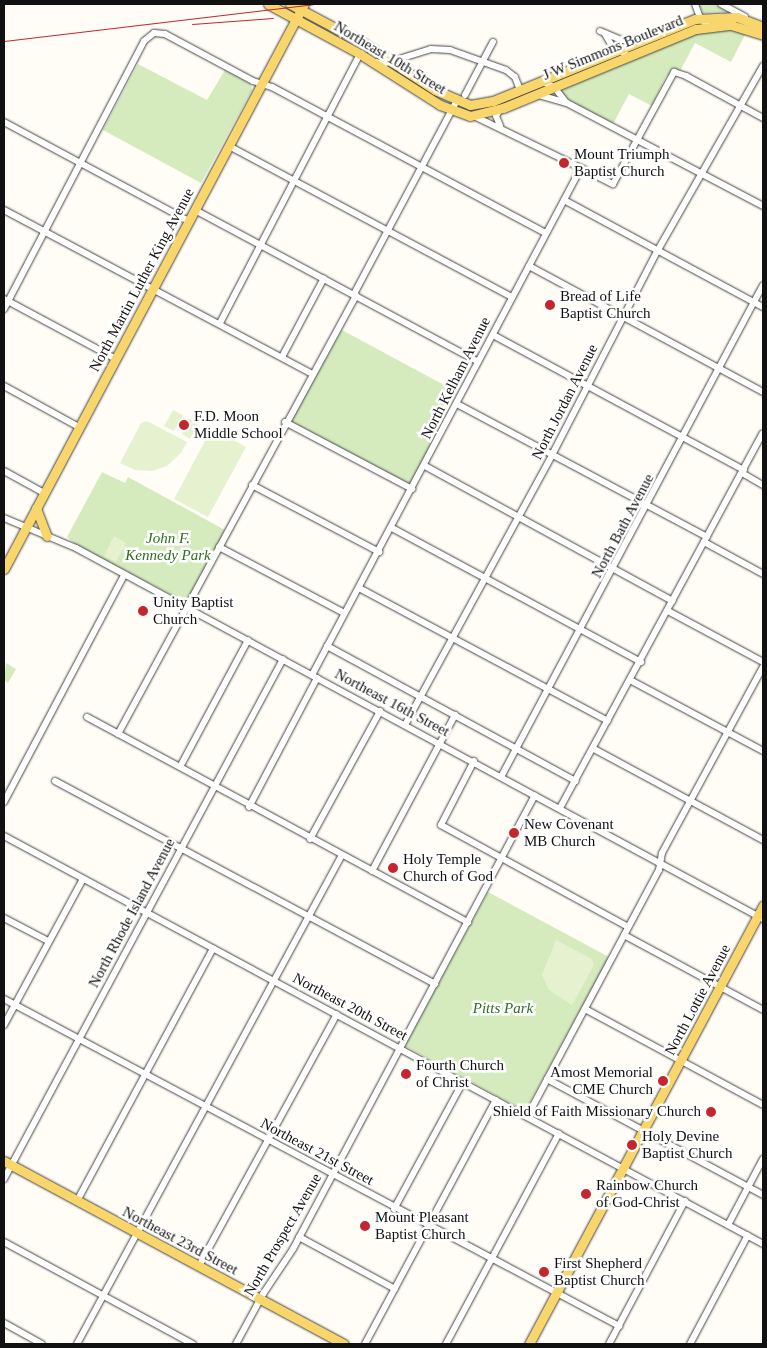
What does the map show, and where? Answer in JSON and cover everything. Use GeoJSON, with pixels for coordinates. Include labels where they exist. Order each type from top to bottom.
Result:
{"type":"FeatureCollection","features":[{"type":"Feature","properties":{"kind":"main road","name":"Northeast 10th Street"},"geometry":{"type":"LineString","coordinates":[[268,4],[365,56],[452,111],[474,116]]}},
{"type":"Feature","properties":{"kind":"main road","name":"Northeast 10th Street"},"geometry":{"type":"LineString","coordinates":[[290,4],[302,7],[456,102],[475,105]]}},
{"type":"Feature","properties":{"kind":"main road","name":"North Martin Luther King Avenue"},"geometry":{"type":"LineString","coordinates":[[4,570],[302,7]]}},
{"type":"Feature","properties":{"kind":"main road","name":"J W Simmons Boulevard"},"geometry":{"type":"LineString","coordinates":[[475,105],[520,90],[642,39],[700,18],[732,17],[754,22],[763,27]]}},
{"type":"Feature","properties":{"kind":"main road","name":"J W Simmons Boulevard"},"geometry":{"type":"LineString","coordinates":[[474,116],[500,109],[628,56],[709,26],[736,25],[763,35]]}},
{"type":"Feature","properties":{"kind":"main road"},"geometry":{"type":"LineString","coordinates":[[36,508],[47,536]]}},
{"type":"Feature","properties":{"kind":"main road","name":"North Lottie Avenue"},"geometry":{"type":"LineString","coordinates":[[533,1344],[624,1168],[646,1132],[762,918],[763,906]]}},
{"type":"Feature","properties":{"kind":"main road","name":"Northeast 23rd Street"},"geometry":{"type":"LineString","coordinates":[[8,1163],[260,1299],[333,1342],[344,1344]]}},
{"type":"Feature","properties":{"kind":"main road","name":"North Lottie Avenue"},"geometry":{"type":"LineString","coordinates":[[529,1344],[558,1293]]}},
{"type":"Feature","properties":{"kind":"street"},"geometry":{"type":"LineString","coordinates":[[695,4],[700,18],[709,26]]}},
{"type":"Feature","properties":{"kind":"street"},"geometry":{"type":"LineString","coordinates":[[721,4],[754,22]]}},
{"type":"Feature","properties":{"kind":"street"},"geometry":{"type":"LineString","coordinates":[[628,56],[618,49],[602,32],[626,41],[642,39]]}},
{"type":"Feature","properties":{"kind":"street"},"geometry":{"type":"LineString","coordinates":[[4,309],[6,300],[45,232],[144,42],[154,33],[170,36],[326,116],[546,233]]}},
{"type":"Feature","properties":{"kind":"street"},"geometry":{"type":"LineString","coordinates":[[464,94],[493,42]]}},
{"type":"Feature","properties":{"kind":"street"},"geometry":{"type":"LineString","coordinates":[[220,323],[326,116],[365,56],[380,64],[436,49],[483,60],[511,74],[520,90]]}},
{"type":"Feature","properties":{"kind":"street","name":"North Jordan Avenue"},"geometry":{"type":"LineString","coordinates":[[406,725],[552,455],[658,250],[703,175],[763,66]]}},
{"type":"Feature","properties":{"kind":"street"},"geometry":{"type":"LineString","coordinates":[[474,116],[500,126],[613,184],[674,72],[686,76],[763,118]]}},
{"type":"Feature","properties":{"kind":"street"},"geometry":{"type":"LineString","coordinates":[[540,81],[554,87],[567,103]]}},
{"type":"Feature","properties":{"kind":"street"},"geometry":{"type":"LineString","coordinates":[[536,94],[567,103],[763,206]]}},
{"type":"Feature","properties":{"kind":"street"},"geometry":{"type":"LineString","coordinates":[[118,734],[285,422],[313,374],[456,102]]}},
{"type":"Feature","properties":{"kind":"street"},"geometry":{"type":"LineString","coordinates":[[500,109],[496,116],[500,126]]}},
{"type":"Feature","properties":{"kind":"street"},"geometry":{"type":"LineString","coordinates":[[4,122],[189,221]]}},
{"type":"Feature","properties":{"kind":"street"},"geometry":{"type":"LineString","coordinates":[[229,146],[512,297]]}},
{"type":"Feature","properties":{"kind":"street","name":"North Kelham Avenue"},"geometry":{"type":"LineString","coordinates":[[249,807],[344,613],[392,528],[581,168]]}},
{"type":"Feature","properties":{"kind":"street"},"geometry":{"type":"LineString","coordinates":[[564,200],[763,307]]}},
{"type":"Feature","properties":{"kind":"street"},"geometry":{"type":"LineString","coordinates":[[4,210],[313,374]]}},
{"type":"Feature","properties":{"kind":"street"},"geometry":{"type":"LineString","coordinates":[[195,210],[478,362]]}},
{"type":"Feature","properties":{"kind":"street"},"geometry":{"type":"LineString","coordinates":[[529,266],[624,315],[763,392]]}},
{"type":"Feature","properties":{"kind":"street"},"geometry":{"type":"LineString","coordinates":[[282,357],[324,278]]}},
{"type":"Feature","properties":{"kind":"street","name":"North Bath Avenue"},"geometry":{"type":"LineString","coordinates":[[501,777],[648,507],[763,285]]}},
{"type":"Feature","properties":{"kind":"street"},"geometry":{"type":"LineString","coordinates":[[6,300],[116,359]]}},
{"type":"Feature","properties":{"kind":"street"},"geometry":{"type":"LineString","coordinates":[[493,335],[684,438],[763,485]]}},
{"type":"Feature","properties":{"kind":"street"},"geometry":{"type":"LineString","coordinates":[[4,386],[80,427]]}},
{"type":"Feature","properties":{"kind":"street"},"geometry":{"type":"LineString","coordinates":[[457,404],[648,507],[763,574]]}},
{"type":"Feature","properties":{"kind":"street"},"geometry":{"type":"LineString","coordinates":[[285,422],[412,489]]}},
{"type":"Feature","properties":{"kind":"street"},"geometry":{"type":"LineString","coordinates":[[560,808],[594,749],[763,433]]}},
{"type":"Feature","properties":{"kind":"street"},"geometry":{"type":"LineString","coordinates":[[425,466],[673,600]]}},
{"type":"Feature","properties":{"kind":"street"},"geometry":{"type":"LineString","coordinates":[[4,471],[44,493]]}},
{"type":"Feature","properties":{"kind":"street"},"geometry":{"type":"LineString","coordinates":[[252,485],[379,552]]}},
{"type":"Feature","properties":{"kind":"street","name":"Northeast 16th Street"},"geometry":{"type":"LineString","coordinates":[[4,518],[47,536],[124,574],[762,918]]}},
{"type":"Feature","properties":{"kind":"street"},"geometry":{"type":"LineString","coordinates":[[392,528],[641,662]]}},
{"type":"Feature","properties":{"kind":"street"},"geometry":{"type":"LineString","coordinates":[[219,547],[344,613]]}},
{"type":"Feature","properties":{"kind":"street"},"geometry":{"type":"LineString","coordinates":[[4,802],[124,574]]}},
{"type":"Feature","properties":{"kind":"street"},"geometry":{"type":"LineString","coordinates":[[359,588],[608,721]]}},
{"type":"Feature","properties":{"kind":"street"},"geometry":{"type":"LineString","coordinates":[[668,611],[763,662]]}},
{"type":"Feature","properties":{"kind":"street"},"geometry":{"type":"LineString","coordinates":[[180,767],[248,640]]}},
{"type":"Feature","properties":{"kind":"street"},"geometry":{"type":"LineString","coordinates":[[327,646],[576,781]]}},
{"type":"Feature","properties":{"kind":"street","name":"North Rhode Island Avenue"},"geometry":{"type":"LineString","coordinates":[[4,1179],[8,1163],[79,1039],[283,659]]}},
{"type":"Feature","properties":{"kind":"street"},"geometry":{"type":"LineString","coordinates":[[527,1117],[624,935],[691,801],[763,667]]}},
{"type":"Feature","properties":{"kind":"street"},"geometry":{"type":"LineString","coordinates":[[630,680],[763,751]]}},
{"type":"Feature","properties":{"kind":"street"},"geometry":{"type":"LineString","coordinates":[[310,839],[380,711]]}},
{"type":"Feature","properties":{"kind":"street"},"geometry":{"type":"LineString","coordinates":[[372,870],[455,715]]}},
{"type":"Feature","properties":{"kind":"street"},"geometry":{"type":"LineString","coordinates":[[87,718],[180,767],[249,807],[468,922]]}},
{"type":"Feature","properties":{"kind":"street"},"geometry":{"type":"LineString","coordinates":[[594,749],[763,840]]}},
{"type":"Feature","properties":{"kind":"street"},"geometry":{"type":"LineString","coordinates":[[474,762],[440,825],[628,927]]}},
{"type":"Feature","properties":{"kind":"street"},"geometry":{"type":"LineString","coordinates":[[55,781],[434,984]]}},
{"type":"Feature","properties":{"kind":"street","name":"North Prospect Avenue"},"geometry":{"type":"LineString","coordinates":[[236,1344],[260,1299],[299,1237],[535,795]]}},
{"type":"Feature","properties":{"kind":"street","name":"Northeast 20th Street"},"geometry":{"type":"LineString","coordinates":[[4,836],[763,1244]]}},
{"type":"Feature","properties":{"kind":"street"},"geometry":{"type":"LineString","coordinates":[[77,1344],[342,855]]}},
{"type":"Feature","properties":{"kind":"street"},"geometry":{"type":"LineString","coordinates":[[4,1025],[83,879]]}},
{"type":"Feature","properties":{"kind":"street"},"geometry":{"type":"LineString","coordinates":[[4,918],[48,941]]}},
{"type":"Feature","properties":{"kind":"street"},"geometry":{"type":"LineString","coordinates":[[624,935],[763,1010]]}},
{"type":"Feature","properties":{"kind":"street"},"geometry":{"type":"LineString","coordinates":[[77,1201],[213,948]]}},
{"type":"Feature","properties":{"kind":"street","name":"Northeast 21st Street"},"geometry":{"type":"LineString","coordinates":[[4,999],[428,1227],[492,1258],[619,1326]]}},
{"type":"Feature","properties":{"kind":"street"},"geometry":{"type":"LineString","coordinates":[[585,1009],[763,1105]]}},
{"type":"Feature","properties":{"kind":"street"},"geometry":{"type":"LineString","coordinates":[[199,1266],[337,1014]]}},
{"type":"Feature","properties":{"kind":"street"},"geometry":{"type":"LineString","coordinates":[[547,1079],[763,1195]]}},
{"type":"Feature","properties":{"kind":"street"},"geometry":{"type":"LineString","coordinates":[[394,1208],[463,1082]]}},
{"type":"Feature","properties":{"kind":"street"},"geometry":{"type":"LineString","coordinates":[[365,1344],[496,1100]]}},
{"type":"Feature","properties":{"kind":"street"},"geometry":{"type":"LineString","coordinates":[[446,1344],[559,1133]]}},
{"type":"Feature","properties":{"kind":"street"},"geometry":{"type":"LineString","coordinates":[[728,1224],[763,1159]]}},
{"type":"Feature","properties":{"kind":"street"},"geometry":{"type":"LineString","coordinates":[[609,1344],[685,1202]]}},
{"type":"Feature","properties":{"kind":"street"},"geometry":{"type":"LineString","coordinates":[[690,1344],[748,1236]]}},
{"type":"Feature","properties":{"kind":"street"},"geometry":{"type":"LineString","coordinates":[[299,1237],[395,1289]]}},
{"type":"Feature","properties":{"kind":"street"},"geometry":{"type":"LineString","coordinates":[[4,1242],[193,1344]]}},
{"type":"Feature","properties":{"kind":"street"},"geometry":{"type":"LineString","coordinates":[[4,1323],[42,1344]]}},
{"type":"Feature","properties":{"kind":"green space"},"geometry":{"type":"Polygon","coordinates":[[[698,4],[715,4],[727,12],[703,13],[698,4]]]}},
{"type":"Feature","properties":{"kind":"green space"},"geometry":{"type":"Polygon","coordinates":[[[713,28],[747,31],[731,62],[695,43],[680,71],[666,76],[652,106],[629,94],[613,124],[570,101],[563,94],[563,88],[691,33],[713,28]]]}},
{"type":"Feature","properties":{"kind":"green space"},"geometry":{"type":"Polygon","coordinates":[[[138,64],[207,100],[225,70],[251,84],[252,90],[201,183],[103,130],[138,64]]]}},
{"type":"Feature","properties":{"kind":"green space"},"geometry":{"type":"Polygon","coordinates":[[[342,330],[457,392],[412,484],[408,485],[291,421],[342,330]]]}},
{"type":"Feature","properties":{"kind":"green space"},"geometry":{"type":"Polygon","coordinates":[[[173,410],[183,415],[174,431],[164,426],[173,410]]]}},
{"type":"Feature","properties":{"kind":"green space"},"geometry":{"type":"Polygon","coordinates":[[[190,419],[198,424],[190,439],[182,434],[190,419]]]}},
{"type":"Feature","properties":{"kind":"green space"},"geometry":{"type":"Polygon","coordinates":[[[147,421],[187,442],[181,453],[167,466],[152,471],[135,470],[120,463],[141,423],[147,421]]]}},
{"type":"Feature","properties":{"kind":"green space"},"geometry":{"type":"Polygon","coordinates":[[[212,428],[246,447],[208,517],[174,499],[212,428]]]}},
{"type":"Feature","properties":{"kind":"green space","name":"John F. Kennedy Park"},"geometry":{"type":"Polygon","coordinates":[[[102,472],[125,483],[128,477],[225,530],[186,602],[79,547],[67,537],[102,472]]]}},
{"type":"Feature","properties":{"kind":"green space"},"geometry":{"type":"Polygon","coordinates":[[[114,536],[126,543],[116,562],[104,556],[114,536]]]}},
{"type":"Feature","properties":{"kind":"green space"},"geometry":{"type":"Polygon","coordinates":[[[6,663],[16,669],[8,683],[4,680],[6,663]]]}},
{"type":"Feature","properties":{"kind":"green space","name":"Pitts Park"},"geometry":{"type":"Polygon","coordinates":[[[488,892],[609,957],[525,1111],[405,1046],[488,892]]]}},
{"type":"Feature","properties":{"kind":"green space"},"geometry":{"type":"Polygon","coordinates":[[[556,940],[592,959],[594,965],[572,1005],[549,990],[542,975],[556,940]]]}},
{"type":"Feature","properties":{"kind":"railway"},"geometry":{"type":"LineString","coordinates":[[4,41],[313,4]]}},
{"type":"Feature","properties":{"kind":"railway"},"geometry":{"type":"LineString","coordinates":[[192,24],[273,18]]}},
{"type":"Feature","properties":{"kind":"place","name":"Mount Triumph Baptist Church"},"geometry":{"type":"Point","coordinates":[564,163]}},
{"type":"Feature","properties":{"kind":"place","name":"Bread of Life Baptist Church"},"geometry":{"type":"Point","coordinates":[550,305]}},
{"type":"Feature","properties":{"kind":"place","name":"F.D. Moon Middle School"},"geometry":{"type":"Point","coordinates":[184,425]}},
{"type":"Feature","properties":{"kind":"place","name":"Unity Baptist Church"},"geometry":{"type":"Point","coordinates":[143,611]}},
{"type":"Feature","properties":{"kind":"place","name":"New Covenant MB Church"},"geometry":{"type":"Point","coordinates":[514,833]}},
{"type":"Feature","properties":{"kind":"place","name":"Holy Temple Church of God"},"geometry":{"type":"Point","coordinates":[393,868]}},
{"type":"Feature","properties":{"kind":"place","name":"Fourth Church of Christ"},"geometry":{"type":"Point","coordinates":[406,1074]}},
{"type":"Feature","properties":{"kind":"place","name":"Amost Memorial CME Church"},"geometry":{"type":"Point","coordinates":[663,1081]}},
{"type":"Feature","properties":{"kind":"place","name":"Shield of Faith Missionary Church"},"geometry":{"type":"Point","coordinates":[711,1112]}},
{"type":"Feature","properties":{"kind":"place","name":"Holy Devine Baptist Church"},"geometry":{"type":"Point","coordinates":[632,1145]}},
{"type":"Feature","properties":{"kind":"place","name":"Rainbow Church of God-Christ"},"geometry":{"type":"Point","coordinates":[586,1194]}},
{"type":"Feature","properties":{"kind":"place","name":"Mount Pleasant Baptist Church"},"geometry":{"type":"Point","coordinates":[365,1226]}},
{"type":"Feature","properties":{"kind":"place","name":"First Shepherd Baptist Church"},"geometry":{"type":"Point","coordinates":[544,1272]}}]}
